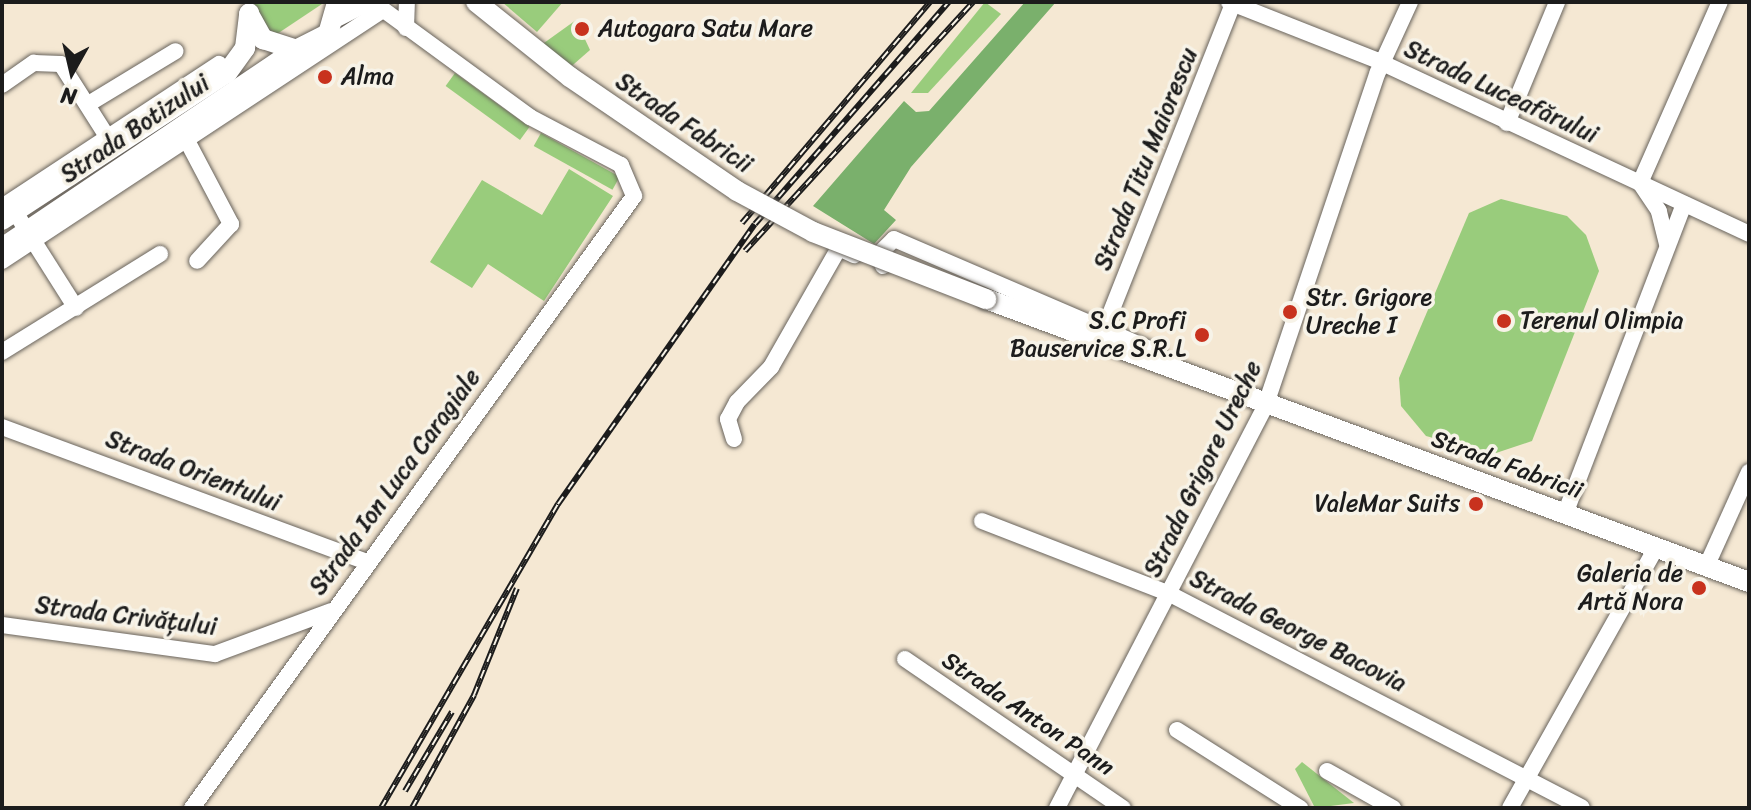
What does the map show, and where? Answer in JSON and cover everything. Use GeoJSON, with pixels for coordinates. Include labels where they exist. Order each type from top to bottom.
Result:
{"type":"FeatureCollection","features":[{"type":"Feature","properties":{"kind":"main road","name":"Strada Fabricii"},"geometry":{"type":"LineString","coordinates":[[476,2],[570,77],[737,191],[813,232],[1247,394],[1266,404],[1749,582]]}},
{"type":"Feature","properties":{"kind":"main road","name":"Strada Botizului"},"geometry":{"type":"LineString","coordinates":[[2,248],[30,236],[184,136],[296,50],[321,40],[337,10],[374,5]]}},
{"type":"Feature","properties":{"kind":"main road","name":"Strada Botizului"},"geometry":{"type":"LineString","coordinates":[[249,7],[263,39],[296,50]]}},
{"type":"Feature","properties":{"kind":"main road","name":"Strada Botizului"},"geometry":{"type":"LineString","coordinates":[[7,210],[227,73],[245,48],[249,7]]}},
{"type":"Feature","properties":{"kind":"street"},"geometry":{"type":"LineString","coordinates":[[406,28],[407,2]]}},
{"type":"Feature","properties":{"kind":"street","name":"Strada Grigore Ureche"},"geometry":{"type":"LineString","coordinates":[[1057,808],[1071,771],[1266,404],[1383,63],[1410,2]]}},
{"type":"Feature","properties":{"kind":"street"},"geometry":{"type":"LineString","coordinates":[[1507,123],[1557,2]]}},
{"type":"Feature","properties":{"kind":"street"},"geometry":{"type":"LineString","coordinates":[[1667,244],[1659,211],[1640,183],[1720,2]]}},
{"type":"Feature","properties":{"kind":"street","name":"Strada Luceafărului"},"geometry":{"type":"LineString","coordinates":[[1231,3],[1383,63],[1749,234]]}},
{"type":"Feature","properties":{"kind":"street","name":"Strada Titu Maiorescu"},"geometry":{"type":"LineString","coordinates":[[1103,332],[1231,3]]}},
{"type":"Feature","properties":{"kind":"street"},"geometry":{"type":"LineString","coordinates":[[197,261],[231,224],[184,136],[374,5],[406,28]]}},
{"type":"Feature","properties":{"kind":"street","name":"Strada Ion Luca Caragiale"},"geometry":{"type":"LineString","coordinates":[[192,808],[332,610],[627,209],[635,184],[621,165],[530,117],[406,28]]}},
{"type":"Feature","properties":{"kind":"street"},"geometry":{"type":"LineString","coordinates":[[90,103],[176,51]]}},
{"type":"Feature","properties":{"kind":"street"},"geometry":{"type":"LineString","coordinates":[[2,85],[47,61],[69,72],[108,138]]}},
{"type":"Feature","properties":{"kind":"street","name":"Strada Botizului"},"geometry":{"type":"LineString","coordinates":[[7,210],[219,64]]}},
{"type":"Feature","properties":{"kind":"street"},"geometry":{"type":"LineString","coordinates":[[1565,514],[1684,204]]}},
{"type":"Feature","properties":{"kind":"street"},"geometry":{"type":"LineString","coordinates":[[7,210],[30,236],[76,308]]}},
{"type":"Feature","properties":{"kind":"street"},"geometry":{"type":"LineString","coordinates":[[2,261],[30,236]]}},
{"type":"Feature","properties":{"kind":"street","name":"Strada Fabricii"},"geometry":{"type":"LineString","coordinates":[[894,239],[1103,332],[1230,379],[1247,394],[1223,396],[884,267],[879,254],[894,239]]}},
{"type":"Feature","properties":{"kind":"street"},"geometry":{"type":"LineString","coordinates":[[734,439],[728,419],[737,402],[771,367],[839,248],[884,267]]}},
{"type":"Feature","properties":{"kind":"street"},"geometry":{"type":"LineString","coordinates":[[2,352],[160,254]]}},
{"type":"Feature","properties":{"kind":"street","name":"Strada Orientului"},"geometry":{"type":"LineString","coordinates":[[2,427],[367,562]]}},
{"type":"Feature","properties":{"kind":"street"},"geometry":{"type":"LineString","coordinates":[[1707,565],[1749,472]]}},
{"type":"Feature","properties":{"kind":"street","name":"Strada George Bacovia"},"geometry":{"type":"LineString","coordinates":[[982,521],[1168,593],[1530,775],[1582,808]]}},
{"type":"Feature","properties":{"kind":"street"},"geometry":{"type":"LineString","coordinates":[[1510,808],[1656,548]]}},
{"type":"Feature","properties":{"kind":"street","name":"Strada Crivățului"},"geometry":{"type":"LineString","coordinates":[[2,625],[215,654],[332,610]]}},
{"type":"Feature","properties":{"kind":"street","name":"Strada Anton Pann"},"geometry":{"type":"LineString","coordinates":[[905,659],[1123,808]]}},
{"type":"Feature","properties":{"kind":"street"},"geometry":{"type":"LineString","coordinates":[[1177,730],[1300,808]]}},
{"type":"Feature","properties":{"kind":"street"},"geometry":{"type":"LineString","coordinates":[[1327,771],[1393,808]]}},
{"type":"Feature","properties":{"kind":"green space"},"geometry":{"type":"Polygon","coordinates":[[[253,2],[325,2],[271,38],[253,2]]]}},
{"type":"Feature","properties":{"kind":"green space"},"geometry":{"type":"Polygon","coordinates":[[[502,2],[563,2],[537,32],[502,2]]]}},
{"type":"Feature","properties":{"kind":"green space"},"geometry":{"type":"Polygon","coordinates":[[[985,2],[1001,14],[928,93],[911,93],[985,2]]]}},
{"type":"Feature","properties":{"kind":"green space"},"geometry":{"type":"Polygon","coordinates":[[[1025,2],[1056,2],[911,167],[884,210],[896,220],[874,244],[813,206],[904,101],[916,112],[929,111],[1025,2]]]}},
{"type":"Feature","properties":{"kind":"green space"},"geometry":{"type":"Polygon","coordinates":[[[576,20],[590,50],[558,78],[530,53],[576,20]]]}},
{"type":"Feature","properties":{"kind":"green space"},"geometry":{"type":"Polygon","coordinates":[[[455,73],[529,127],[520,140],[446,86],[455,73]]]}},
{"type":"Feature","properties":{"kind":"green space"},"geometry":{"type":"Polygon","coordinates":[[[541,133],[620,177],[612,190],[534,146],[541,133]]]}},
{"type":"Feature","properties":{"kind":"green space"},"geometry":{"type":"Polygon","coordinates":[[[569,169],[613,196],[544,301],[488,264],[472,288],[430,262],[482,180],[542,215],[569,169]]]}},
{"type":"Feature","properties":{"kind":"green space","name":"Terenul Olimpia"},"geometry":{"type":"Polygon","coordinates":[[[1501,199],[1567,216],[1586,235],[1599,271],[1532,441],[1493,454],[1426,436],[1401,406],[1399,378],[1469,213],[1501,199]]]}},
{"type":"Feature","properties":{"kind":"green space"},"geometry":{"type":"Polygon","coordinates":[[[1302,762],[1354,803],[1315,808],[1295,769],[1302,762]]]}},
{"type":"Feature","properties":{"kind":"railway"},"geometry":{"type":"LineString","coordinates":[[742,223],[930,2]]}},
{"type":"Feature","properties":{"kind":"railway"},"geometry":{"type":"LineString","coordinates":[[381,808],[558,504],[755,224],[949,2]]}},
{"type":"Feature","properties":{"kind":"railway"},"geometry":{"type":"LineString","coordinates":[[745,251],[973,2]]}},
{"type":"Feature","properties":{"kind":"railway"},"geometry":{"type":"LineString","coordinates":[[412,808],[474,695],[517,588]]}},
{"type":"Feature","properties":{"kind":"railway"},"geometry":{"type":"LineString","coordinates":[[405,791],[452,712]]}},
{"type":"Feature","properties":{"kind":"place","name":"Autogara Satu Mare"},"geometry":{"type":"Point","coordinates":[582,29]}},
{"type":"Feature","properties":{"kind":"place","name":"Alma"},"geometry":{"type":"Point","coordinates":[325,77]}},
{"type":"Feature","properties":{"kind":"place","name":"Str. Grigore Ureche I"},"geometry":{"type":"Point","coordinates":[1290,312]}},
{"type":"Feature","properties":{"kind":"place","name":"Terenul Olimpia"},"geometry":{"type":"Point","coordinates":[1504,321]}},
{"type":"Feature","properties":{"kind":"place","name":"S.C Profi Bauservice S.R.L"},"geometry":{"type":"Point","coordinates":[1202,335]}},
{"type":"Feature","properties":{"kind":"place","name":"ValeMar Suits"},"geometry":{"type":"Point","coordinates":[1476,504]}},
{"type":"Feature","properties":{"kind":"place","name":"Galeria de Artă Nora"},"geometry":{"type":"Point","coordinates":[1699,588]}}]}
